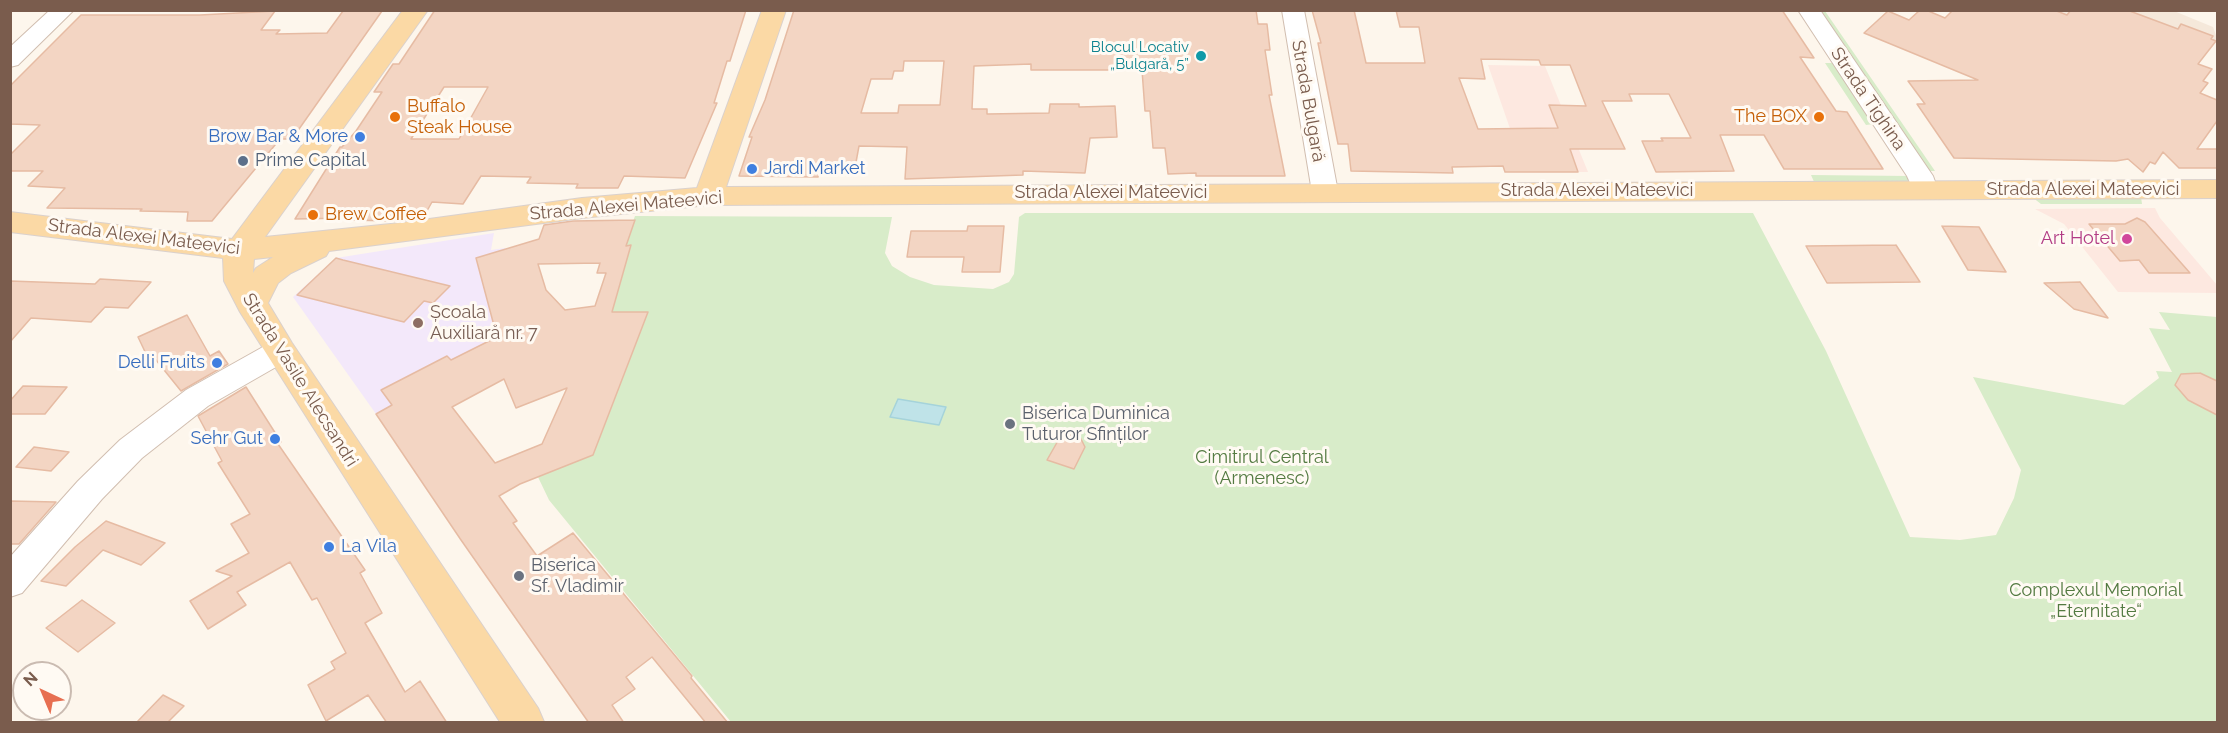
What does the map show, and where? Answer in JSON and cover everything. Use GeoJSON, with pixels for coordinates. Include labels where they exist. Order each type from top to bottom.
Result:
{"type":"FeatureCollection","features":[{"type":"Feature","properties":{"kind":"main road"},"geometry":{"type":"LineString","coordinates":[[240,250],[416,10]]}},
{"type":"Feature","properties":{"kind":"main road"},"geometry":{"type":"LineString","coordinates":[[708,196],[774,10]]}},
{"type":"Feature","properties":{"kind":"main road","name":"Strada Alexei Mateevici"},"geometry":{"type":"LineString","coordinates":[[10,222],[240,250],[571,209],[708,196],[2217,189]]}},
{"type":"Feature","properties":{"kind":"main road"},"geometry":{"type":"LineString","coordinates":[[251,304],[267,276],[280,266],[312,250],[346,238]]}},
{"type":"Feature","properties":{"kind":"main road","name":"Strada Vasile Alecsandri"},"geometry":{"type":"LineString","coordinates":[[240,250],[237,266],[239,281],[251,304],[523,723]]}},
{"type":"Feature","properties":{"kind":"street"},"geometry":{"type":"LineString","coordinates":[[10,60],[63,10]]}},
{"type":"Feature","properties":{"kind":"street","name":"Strada Bulgară"},"geometry":{"type":"LineString","coordinates":[[1293,10],[1325,192]]}},
{"type":"Feature","properties":{"kind":"street","name":"Strada Tighina"},"geometry":{"type":"LineString","coordinates":[[1809,10],[1920,176],[1924,190]]}},
{"type":"Feature","properties":{"kind":"street"},"geometry":{"type":"LineString","coordinates":[[10,582],[90,490],[131,448],[197,398],[280,351]]}},
{"type":"Feature","properties":{"kind":"shaded area"},"geometry":{"type":"Polygon","coordinates":[[[2054,11],[2174,11],[2213,27],[2217,38],[2216,41],[2211,39],[2213,36],[2182,24],[2172,36],[2174,55],[2054,11]]]}},
{"type":"Feature","properties":{"kind":"shaded area"},"geometry":{"type":"Polygon","coordinates":[[[1488,65],[1545,66],[1588,172],[1525,172],[1488,65]]]}},
{"type":"Feature","properties":{"kind":"shaded area"},"geometry":{"type":"Polygon","coordinates":[[[2155,208],[2160,218],[2217,285],[2217,293],[2118,292],[2064,224],[2035,209],[2155,208]]]}},
{"type":"Feature","properties":{"kind":"shaded area","name":"Școala Auxiliară nr. 7"},"geometry":{"type":"Polygon","coordinates":[[[494,233],[491,250],[505,248],[506,260],[530,331],[376,414],[293,297],[336,258],[494,233]]]}},
{"type":"Feature","properties":{"kind":"green space"},"geometry":{"type":"Polygon","coordinates":[[[1816,11],[1825,11],[1935,171],[1925,171],[1816,11]]]}},
{"type":"Feature","properties":{"kind":"green space"},"geometry":{"type":"Polygon","coordinates":[[[1825,63],[1834,63],[1874,124],[1866,125],[1825,63]]]}},
{"type":"Feature","properties":{"kind":"green space"},"geometry":{"type":"Polygon","coordinates":[[[1811,175],[1909,176],[1910,181],[1815,184],[1811,175]]]}},
{"type":"Feature","properties":{"kind":"green space"},"geometry":{"type":"Polygon","coordinates":[[[2032,197],[2141,197],[2142,204],[2041,204],[2032,197]]]}},
{"type":"Feature","properties":{"kind":"green space","name":"Cimitirul Central (Armenesc)"},"geometry":{"type":"Polygon","coordinates":[[[1025,213],[1753,213],[1826,351],[1910,537],[1960,540],[1996,535],[2014,498],[2021,470],[1973,377],[2124,405],[2159,378],[2156,371],[2172,372],[2149,328],[2170,330],[2159,312],[2217,317],[2217,722],[731,722],[549,500],[538,477],[593,455],[637,340],[610,317],[629,245],[624,245],[635,216],[892,217],[885,253],[892,266],[910,277],[934,285],[993,289],[1009,282],[1014,274],[1019,217],[1025,213]]]}},
{"type":"Feature","properties":{"kind":"water"},"geometry":{"type":"Polygon","coordinates":[[[898,399],[946,407],[939,425],[890,417],[898,399]]]}},
{"type":"Feature","properties":{"kind":"building"},"geometry":{"type":"Polygon","coordinates":[[[435,10],[746,10],[714,103],[717,103],[685,178],[624,176],[618,188],[576,188],[578,184],[527,183],[531,177],[481,176],[463,204],[432,202],[423,218],[398,221],[345,220],[347,218],[295,219],[340,147],[356,131],[382,92],[374,92],[393,64],[399,64],[435,10]],[[444,87],[411,139],[459,139],[488,87],[444,87]]]}},
{"type":"Feature","properties":{"kind":"building"},"geometry":{"type":"Polygon","coordinates":[[[794,10],[1256,10],[1258,24],[1267,24],[1270,50],[1265,50],[1272,95],[1269,95],[1285,176],[1168,174],[1165,148],[1153,148],[1150,111],[1145,111],[1142,70],[1031,70],[1031,64],[974,66],[972,109],[987,109],[987,114],[1049,113],[1050,104],[1079,104],[1079,107],[1115,106],[1117,137],[1090,138],[1085,173],[1023,171],[1023,175],[905,179],[907,147],[859,146],[854,173],[819,174],[818,177],[739,176],[752,137],[749,137],[765,100],[794,10]],[[904,61],[903,71],[894,71],[892,79],[871,79],[861,113],[898,113],[899,105],[940,105],[944,61],[904,61]]]}},
{"type":"Feature","properties":{"kind":"building"},"geometry":{"type":"Polygon","coordinates":[[[1312,10],[1354,10],[1366,63],[1425,63],[1419,27],[1400,27],[1396,10],[1782,10],[1814,58],[1800,57],[1836,111],[1847,112],[1883,169],[1784,169],[1764,135],[1720,135],[1734,171],[1656,172],[1642,141],[1663,141],[1661,138],[1691,138],[1669,94],[1629,94],[1632,101],[1602,101],[1625,149],[1570,149],[1578,172],[1505,172],[1503,166],[1452,167],[1453,173],[1351,171],[1348,144],[1338,144],[1318,43],[1321,43],[1312,10]],[[1481,59],[1485,79],[1459,78],[1478,129],[1558,128],[1549,105],[1586,106],[1570,65],[1541,65],[1539,60],[1481,59]]]}},
{"type":"Feature","properties":{"kind":"building"},"geometry":{"type":"Polygon","coordinates":[[[1920,10],[1926,10],[1945,18],[1953,10],[2054,10],[2067,15],[2071,10],[2127,10],[2178,29],[2181,24],[2213,36],[2211,39],[2216,41],[2198,64],[2212,69],[2203,81],[2208,83],[2200,93],[2217,100],[2217,121],[2197,149],[2217,149],[2217,168],[2179,168],[2163,152],[2155,164],[2150,162],[2143,172],[2128,159],[2116,161],[1954,158],[1917,104],[1925,104],[1908,81],[1978,80],[1864,33],[1888,11],[1909,20],[1920,10]]]}},
{"type":"Feature","properties":{"kind":"building"},"geometry":{"type":"Polygon","coordinates":[[[275,11],[261,30],[280,30],[276,34],[327,33],[343,11],[382,11],[292,139],[280,139],[212,221],[187,221],[188,212],[47,208],[65,188],[28,186],[43,171],[10,171],[10,155],[40,125],[10,124],[10,86],[81,15],[200,15],[275,11]]]}},
{"type":"Feature","properties":{"kind":"building"},"geometry":{"type":"Polygon","coordinates":[[[2137,218],[2145,222],[2190,273],[2149,273],[2139,260],[2120,261],[2089,224],[2125,224],[2137,218]]]}},
{"type":"Feature","properties":{"kind":"building"},"geometry":{"type":"Polygon","coordinates":[[[635,220],[626,246],[631,245],[612,312],[648,312],[593,455],[520,484],[499,496],[517,521],[513,523],[537,556],[573,533],[692,676],[691,678],[728,723],[706,723],[652,657],[626,677],[635,689],[612,705],[624,723],[589,723],[376,414],[392,405],[381,390],[447,356],[451,360],[497,337],[476,258],[539,239],[544,225],[573,221],[635,220]],[[600,263],[538,264],[546,290],[565,310],[595,306],[606,273],[597,273],[600,263]],[[504,379],[452,407],[495,463],[542,444],[567,388],[516,408],[504,379]]]}},
{"type":"Feature","properties":{"kind":"building"},"geometry":{"type":"Polygon","coordinates":[[[968,226],[1004,226],[1000,272],[962,272],[964,257],[907,257],[911,231],[967,231],[968,226]]]}},
{"type":"Feature","properties":{"kind":"building"},"geometry":{"type":"Polygon","coordinates":[[[1942,226],[1979,227],[2006,272],[1968,270],[1942,226]]]}},
{"type":"Feature","properties":{"kind":"building"},"geometry":{"type":"Polygon","coordinates":[[[1896,245],[1920,282],[1827,283],[1806,246],[1896,245]]]}},
{"type":"Feature","properties":{"kind":"building"},"geometry":{"type":"Polygon","coordinates":[[[336,258],[450,286],[433,303],[424,301],[404,322],[297,295],[336,258]]]}},
{"type":"Feature","properties":{"kind":"building"},"geometry":{"type":"Polygon","coordinates":[[[100,279],[151,282],[128,308],[105,307],[91,322],[31,318],[10,342],[10,281],[95,284],[100,279]]]}},
{"type":"Feature","properties":{"kind":"building"},"geometry":{"type":"Polygon","coordinates":[[[2080,282],[2108,318],[2074,309],[2044,283],[2080,282]]]}},
{"type":"Feature","properties":{"kind":"building"},"geometry":{"type":"Polygon","coordinates":[[[187,315],[210,356],[219,351],[228,364],[181,391],[152,355],[148,358],[138,337],[187,315]]]}},
{"type":"Feature","properties":{"kind":"building"},"geometry":{"type":"Polygon","coordinates":[[[2200,373],[2217,381],[2217,415],[2188,400],[2175,385],[2181,374],[2200,373]]]}},
{"type":"Feature","properties":{"kind":"building"},"geometry":{"type":"Polygon","coordinates":[[[23,386],[67,387],[45,414],[10,414],[10,401],[23,386]]]}},
{"type":"Feature","properties":{"kind":"building"},"geometry":{"type":"Polygon","coordinates":[[[246,387],[281,442],[278,444],[365,570],[360,573],[382,613],[365,623],[405,692],[420,681],[447,723],[387,723],[368,695],[326,721],[308,685],[335,669],[331,662],[346,653],[317,598],[312,600],[290,562],[237,592],[246,605],[208,629],[190,601],[232,576],[216,571],[249,553],[231,524],[250,514],[218,463],[222,461],[198,416],[246,387]]]}},
{"type":"Feature","properties":{"kind":"building"},"geometry":{"type":"Polygon","coordinates":[[[1078,433],[1085,447],[1074,469],[1047,460],[1059,439],[1078,433]]]}},
{"type":"Feature","properties":{"kind":"building"},"geometry":{"type":"Polygon","coordinates":[[[34,447],[69,452],[51,471],[16,467],[34,447]]]}},
{"type":"Feature","properties":{"kind":"building"},"geometry":{"type":"Polygon","coordinates":[[[10,501],[56,502],[19,544],[10,544],[10,501]]]}},
{"type":"Feature","properties":{"kind":"building"},"geometry":{"type":"Polygon","coordinates":[[[106,521],[165,543],[141,565],[103,550],[66,586],[41,581],[75,547],[106,521]]]}},
{"type":"Feature","properties":{"kind":"building"},"geometry":{"type":"Polygon","coordinates":[[[82,600],[115,623],[78,652],[46,628],[82,600]]]}},
{"type":"Feature","properties":{"kind":"building"},"geometry":{"type":"Polygon","coordinates":[[[163,695],[184,706],[167,723],[136,723],[163,695]]]}},
{"type":"Feature","properties":{"kind":"place","name":"Blocul Locativ „Bulgară, 5”"},"geometry":{"type":"Point","coordinates":[1201,56]}},
{"type":"Feature","properties":{"kind":"place","name":"Buffalo Steak House"},"geometry":{"type":"Point","coordinates":[395,117]}},
{"type":"Feature","properties":{"kind":"place","name":"The BOX"},"geometry":{"type":"Point","coordinates":[1819,117]}},
{"type":"Feature","properties":{"kind":"place","name":"Brow Bar & More"},"geometry":{"type":"Point","coordinates":[360,137]}},
{"type":"Feature","properties":{"kind":"place","name":"Prime Capital"},"geometry":{"type":"Point","coordinates":[243,161]}},
{"type":"Feature","properties":{"kind":"place","name":"Jardi Market"},"geometry":{"type":"Point","coordinates":[752,169]}},
{"type":"Feature","properties":{"kind":"place","name":"Brew Coffee"},"geometry":{"type":"Point","coordinates":[313,215]}},
{"type":"Feature","properties":{"kind":"place","name":"Art Hotel"},"geometry":{"type":"Point","coordinates":[2127,239]}},
{"type":"Feature","properties":{"kind":"place","name":"Școala Auxiliară nr. 7"},"geometry":{"type":"Point","coordinates":[418,323]}},
{"type":"Feature","properties":{"kind":"place","name":"Delli Fruits"},"geometry":{"type":"Point","coordinates":[217,363]}},
{"type":"Feature","properties":{"kind":"place","name":"Biserica Duminica Tuturor Sfinților"},"geometry":{"type":"Point","coordinates":[1010,424]}},
{"type":"Feature","properties":{"kind":"place","name":"Sehr Gut"},"geometry":{"type":"Point","coordinates":[275,439]}},
{"type":"Feature","properties":{"kind":"place","name":"La Vila"},"geometry":{"type":"Point","coordinates":[329,547]}},
{"type":"Feature","properties":{"kind":"place","name":"Biserica Sf. Vladimir"},"geometry":{"type":"Point","coordinates":[519,576]}},
{"type":"Feature","properties":{"kind":"park label","name":"Complexul Memorial „Eternitate“"},"geometry":{"type":"Point","coordinates":[2096,601]}}]}
